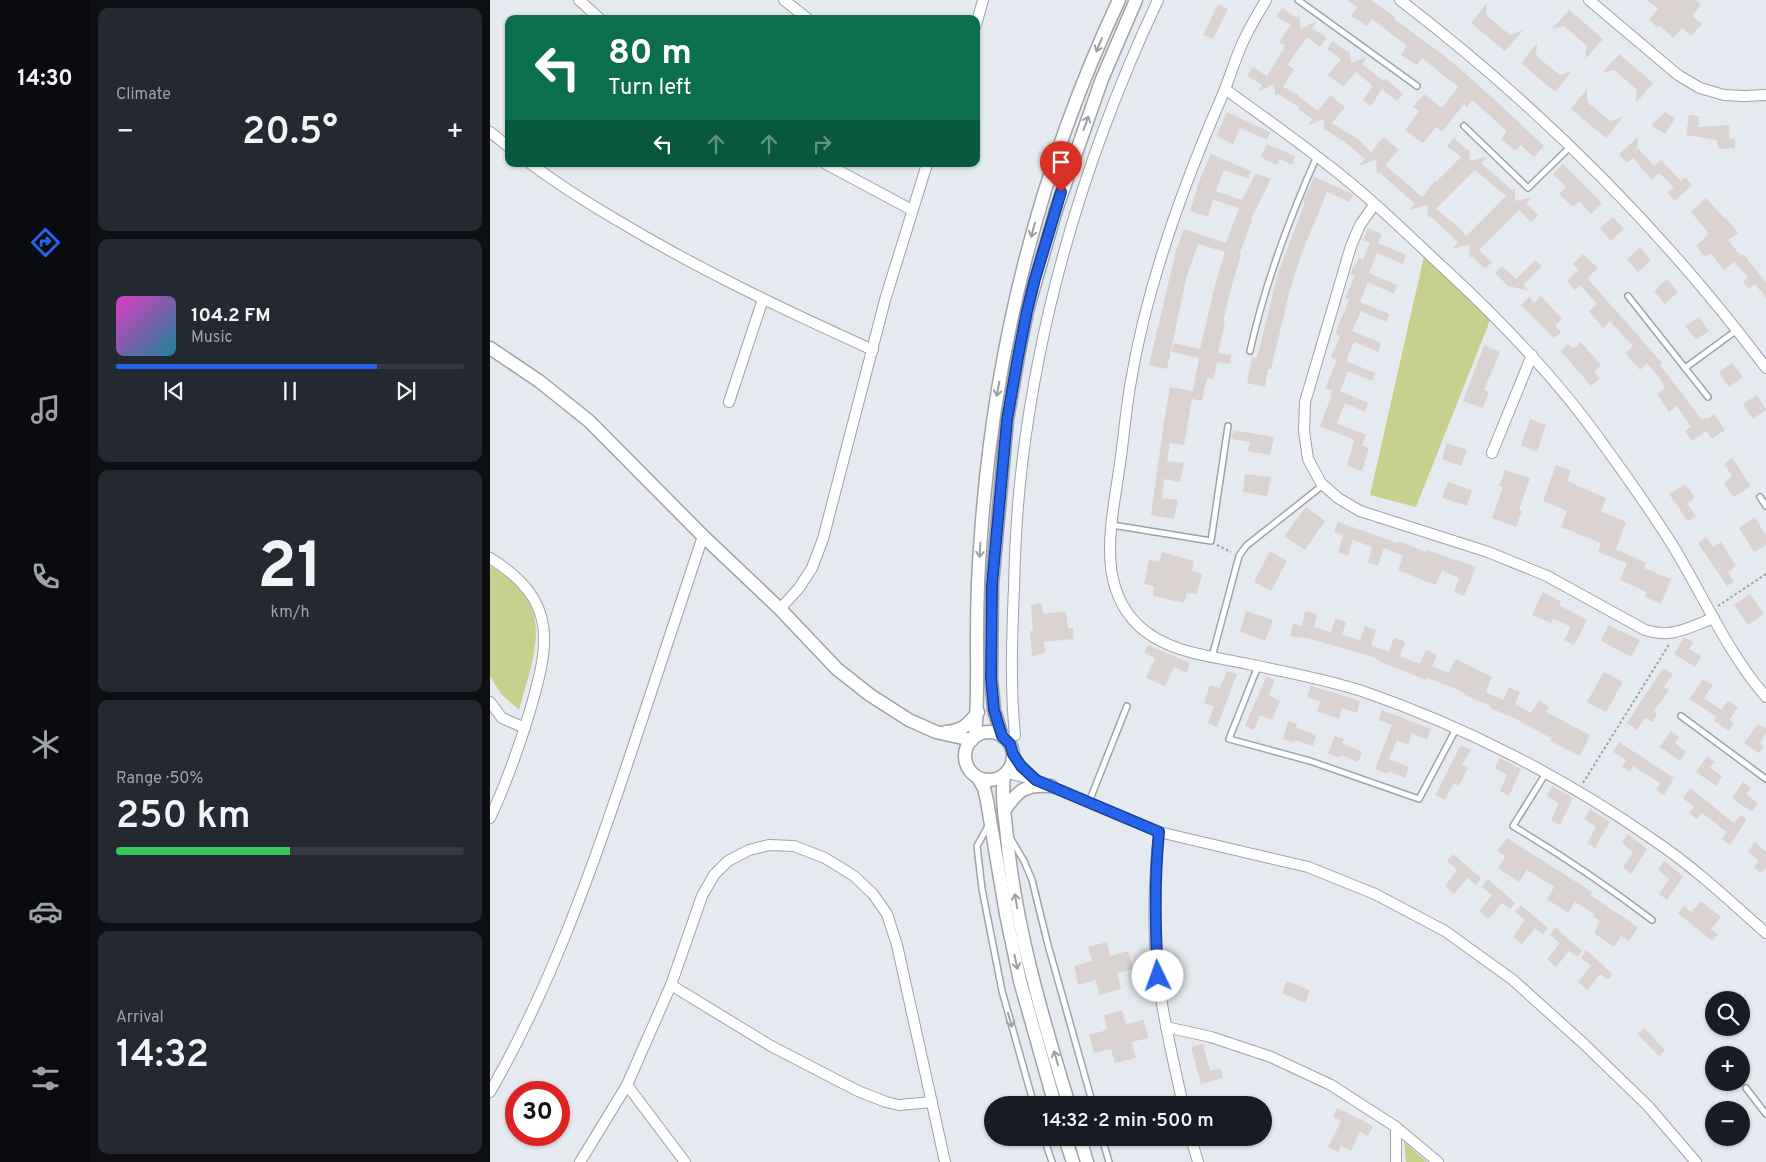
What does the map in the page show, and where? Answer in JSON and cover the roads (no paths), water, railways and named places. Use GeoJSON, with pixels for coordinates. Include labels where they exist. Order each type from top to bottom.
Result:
{"type":"FeatureCollection","features":[{"type":"Feature","properties":{"kind":"street"},"geometry":{"type":"LineString","coordinates":[[579,0],[596,15]]}},
{"type":"Feature","properties":{"kind":"street"},"geometry":{"type":"LineString","coordinates":[[784,0],[803,15]]}},
{"type":"Feature","properties":{"kind":"street"},"geometry":{"type":"LineString","coordinates":[[979,15],[983,0]]}},
{"type":"Feature","properties":{"kind":"street"},"geometry":{"type":"LineString","coordinates":[[974,738],[978,712],[977,638],[981,535],[990,441],[1007,338],[1044,192],[1077,100],[1119,0]]}},
{"type":"Feature","properties":{"kind":"street"},"geometry":{"type":"LineString","coordinates":[[1036,780],[1021,766],[1013,754],[1008,736],[994,710],[991,678],[992,585],[1007,420],[1027,311],[1056,210],[1102,79],[1136,0]]}},
{"type":"Feature","properties":{"kind":"street"},"geometry":{"type":"LineString","coordinates":[[1008,736],[1012,706],[1016,542],[1022,466],[1042,344],[1057,276],[1083,188],[1104,126],[1135,48],[1158,0]]}},
{"type":"Feature","properties":{"kind":"street"},"geometry":{"type":"LineString","coordinates":[[1266,0],[1242,43],[1200,146],[1153,287],[1131,380],[1112,526],[1110,566],[1117,594],[1126,613],[1142,629],[1161,642],[1212,656],[1302,675],[1359,690],[1456,729],[1546,773],[1658,842],[1712,885],[1766,933]]}},
{"type":"Feature","properties":{"kind":"street"},"geometry":{"type":"LineString","coordinates":[[1400,0],[1483,67],[1605,179],[1737,330],[1766,368]]}},
{"type":"Feature","properties":{"kind":"street"},"geometry":{"type":"LineString","coordinates":[[1588,0],[1678,75],[1700,88],[1724,95],[1766,95]]}},
{"type":"Feature","properties":{"kind":"street"},"geometry":{"type":"LineString","coordinates":[[1224,89],[1317,156],[1374,205],[1476,298],[1559,385],[1602,442],[1672,546],[1751,678],[1766,697]]}},
{"type":"Feature","properties":{"kind":"street"},"geometry":{"type":"LineString","coordinates":[[490,132],[505,144]]}},
{"type":"Feature","properties":{"kind":"street"},"geometry":{"type":"LineString","coordinates":[[535,167],[589,203],[690,263],[873,350]]}},
{"type":"Feature","properties":{"kind":"street"},"geometry":{"type":"LineString","coordinates":[[832,167],[912,210]]}},
{"type":"Feature","properties":{"kind":"street"},"geometry":{"type":"LineString","coordinates":[[780,609],[799,588],[812,568],[823,539],[885,300],[926,167]]}},
{"type":"Feature","properties":{"kind":"street"},"geometry":{"type":"LineString","coordinates":[[1374,205],[1360,224],[1351,246],[1305,402],[1304,431],[1308,458],[1324,485],[1338,498],[1360,511],[1488,552],[1538,572],[1646,630],[1659,634],[1678,631],[1712,614]]}},
{"type":"Feature","properties":{"kind":"street"},"geometry":{"type":"LineString","coordinates":[[729,402],[763,299]]}},
{"type":"Feature","properties":{"kind":"street"},"geometry":{"type":"LineString","coordinates":[[490,348],[539,381],[590,421],[703,536],[780,609],[837,669],[870,695],[910,720],[938,732],[974,738]]}},
{"type":"Feature","properties":{"kind":"street"},"geometry":{"type":"LineString","coordinates":[[1492,453],[1532,355]]}},
{"type":"Feature","properties":{"kind":"street"},"geometry":{"type":"LineString","coordinates":[[490,1092],[534,1009],[559,952],[606,827],[703,536]]}},
{"type":"Feature","properties":{"kind":"street"},"geometry":{"type":"LineString","coordinates":[[490,558],[516,577],[532,595],[541,615],[545,640],[543,660],[517,755],[490,818]]}},
{"type":"Feature","properties":{"kind":"street"},"geometry":{"type":"LineString","coordinates":[[490,702],[502,718],[525,728]]}},
{"type":"Feature","properties":{"kind":"street"},"geometry":{"type":"LineString","coordinates":[[938,732],[962,729],[969,725],[978,712]]}},
{"type":"Feature","properties":{"kind":"street"},"geometry":{"type":"LineString","coordinates":[[938,732],[958,748],[969,770],[978,778],[984,788],[1020,981],[1052,1096]]}},
{"type":"Feature","properties":{"kind":"street"},"geometry":{"type":"LineString","coordinates":[[965,759],[966,748],[974,738],[982,733],[990,732],[1008,736]]}},
{"type":"Feature","properties":{"kind":"street"},"geometry":{"type":"LineString","coordinates":[[978,778],[991,781],[1005,774],[1011,768],[1013,754]]}},
{"type":"Feature","properties":{"kind":"street"},"geometry":{"type":"LineString","coordinates":[[1005,774],[1036,780],[1159,832],[1308,867],[1375,894],[1445,931],[1513,980],[1584,1044],[1648,1106],[1696,1162]]}},
{"type":"Feature","properties":{"kind":"street"},"geometry":{"type":"LineString","coordinates":[[1005,774],[1003,786],[1006,832],[1020,923],[1066,1096]]}},
{"type":"Feature","properties":{"kind":"street"},"geometry":{"type":"LineString","coordinates":[[1004,811],[1015,796],[1024,788],[1036,785],[1051,786]]}},
{"type":"Feature","properties":{"kind":"street"},"geometry":{"type":"LineString","coordinates":[[1159,832],[1155,868],[1154,917],[1158,976],[1166,1027],[1181,1096]]}},
{"type":"Feature","properties":{"kind":"street"},"geometry":{"type":"LineString","coordinates":[[580,1162],[627,1085],[671,985],[702,896],[714,875],[728,861],[749,850],[769,845],[794,846],[825,858],[861,882],[873,894],[887,914],[898,945],[945,1162]]}},
{"type":"Feature","properties":{"kind":"street"},"geometry":{"type":"LineString","coordinates":[[671,985],[771,1046],[858,1091],[899,1105],[932,1102]]}},
{"type":"Feature","properties":{"kind":"street"},"geometry":{"type":"LineString","coordinates":[[1166,1027],[1211,1037],[1271,1057],[1331,1085],[1396,1127],[1438,1162]]}},
{"type":"Feature","properties":{"kind":"street"},"geometry":{"type":"LineString","coordinates":[[627,1085],[685,1162]]}},
{"type":"Feature","properties":{"kind":"street"},"geometry":{"type":"LineString","coordinates":[[1396,1127],[1396,1162]]}},
{"type":"Feature","properties":{"kind":"street"},"geometry":{"type":"LineString","coordinates":[[1068,1146],[1073,1162]]}},
{"type":"Feature","properties":{"kind":"street"},"geometry":{"type":"LineString","coordinates":[[1082,1146],[1087,1162]]}},
{"type":"Feature","properties":{"kind":"street"},"geometry":{"type":"LineString","coordinates":[[1193,1146],[1198,1162]]}},
{"type":"Feature","properties":{"kind":"lane"},"geometry":{"type":"LineString","coordinates":[[1298,0],[1417,86]]}},
{"type":"Feature","properties":{"kind":"lane"},"geometry":{"type":"LineString","coordinates":[[1464,126],[1528,188],[1570,146]]}},
{"type":"Feature","properties":{"kind":"lane"},"geometry":{"type":"LineString","coordinates":[[1250,350],[1258,312],[1271,272],[1317,156]]}},
{"type":"Feature","properties":{"kind":"lane"},"geometry":{"type":"LineString","coordinates":[[1628,296],[1708,397]]}},
{"type":"Feature","properties":{"kind":"lane"},"geometry":{"type":"LineString","coordinates":[[1685,368],[1737,330]]}},
{"type":"Feature","properties":{"kind":"lane"},"geometry":{"type":"LineString","coordinates":[[1112,526],[1211,541],[1228,426]]}},
{"type":"Feature","properties":{"kind":"lane"},"geometry":{"type":"LineString","coordinates":[[1212,656],[1239,556],[1246,546],[1324,485]]}},
{"type":"Feature","properties":{"kind":"lane"},"geometry":{"type":"LineString","coordinates":[[1760,497],[1766,506]]}},
{"type":"Feature","properties":{"kind":"lane"},"geometry":{"type":"LineString","coordinates":[[1258,666],[1229,740],[1310,762],[1420,799],[1456,729]]}},
{"type":"Feature","properties":{"kind":"lane"},"geometry":{"type":"LineString","coordinates":[[1089,802],[1127,706]]}},
{"type":"Feature","properties":{"kind":"lane"},"geometry":{"type":"LineString","coordinates":[[1681,716],[1766,779]]}},
{"type":"Feature","properties":{"kind":"lane"},"geometry":{"type":"LineString","coordinates":[[1546,773],[1513,826],[1570,861],[1652,920]]}},
{"type":"Feature","properties":{"kind":"lane"},"geometry":{"type":"LineString","coordinates":[[991,821],[977,846],[982,889],[1002,991],[1031,1096]]}},
{"type":"Feature","properties":{"kind":"lane"},"geometry":{"type":"LineString","coordinates":[[1006,832],[1024,861],[1032,880],[1090,1096]]}},
{"type":"Feature","properties":{"kind":"lane"},"geometry":{"type":"LineString","coordinates":[[1748,1091],[1766,1114]]}},
{"type":"Feature","properties":{"kind":"lane"},"geometry":{"type":"LineString","coordinates":[[1047,1146],[1052,1162]]}},
{"type":"Feature","properties":{"kind":"lane"},"geometry":{"type":"LineString","coordinates":[[1104,1146],[1109,1162]]}}]}
